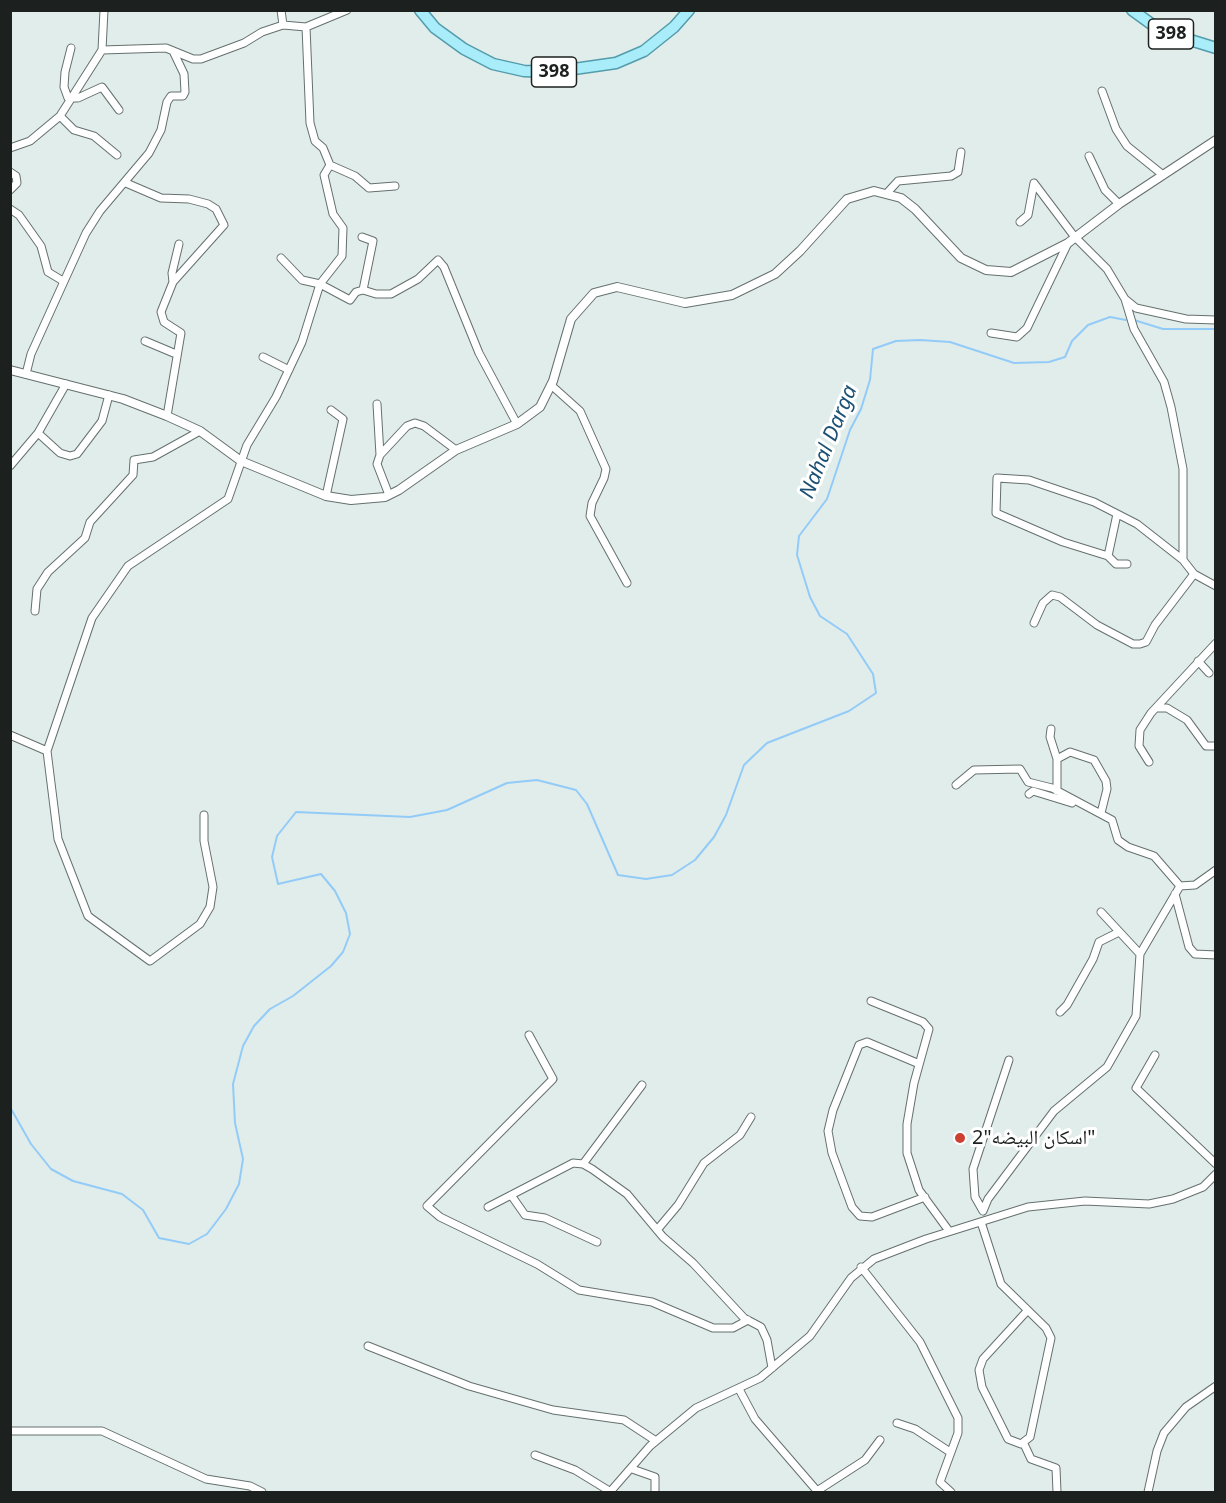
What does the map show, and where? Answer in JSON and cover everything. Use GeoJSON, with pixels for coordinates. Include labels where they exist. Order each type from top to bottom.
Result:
{"type":"FeatureCollection","features":[{"type":"Feature","properties":{"kind":"main road","name":"398"},"geometry":{"type":"LineString","coordinates":[[420,10],[435,28],[464,49],[493,64],[524,71],[552,72],[607,65],[644,51],[689,10]]}},
{"type":"Feature","properties":{"kind":"main road","name":"398"},"geometry":{"type":"LineString","coordinates":[[1132,10],[1161,31],[1215,48]]}},
{"type":"Feature","properties":{"kind":"street"},"geometry":{"type":"LineString","coordinates":[[10,148],[30,141],[60,116],[73,99],[81,81],[102,50],[104,10]]}},
{"type":"Feature","properties":{"kind":"street"},"geometry":{"type":"LineString","coordinates":[[281,10],[283,25]]}},
{"type":"Feature","properties":{"kind":"street"},"geometry":{"type":"LineString","coordinates":[[102,50],[166,48],[193,59],[201,59],[283,25],[306,27],[347,10]]}},
{"type":"Feature","properties":{"kind":"street"},"geometry":{"type":"LineString","coordinates":[[306,27],[310,123],[315,141],[323,148],[330,165],[356,176],[369,188],[395,186]]}},
{"type":"Feature","properties":{"kind":"street"},"geometry":{"type":"LineString","coordinates":[[71,48],[64,87],[68,98],[73,99],[102,87],[119,110]]}},
{"type":"Feature","properties":{"kind":"street"},"geometry":{"type":"LineString","coordinates":[[26,374],[31,354],[86,233],[100,211],[149,153],[161,130],[166,102],[171,96],[183,96],[185,92],[184,74],[173,51]]}},
{"type":"Feature","properties":{"kind":"street"},"geometry":{"type":"LineString","coordinates":[[1102,91],[1116,129],[1127,146],[1163,175]]}},
{"type":"Feature","properties":{"kind":"street"},"geometry":{"type":"LineString","coordinates":[[60,116],[74,130],[94,136],[117,155]]}},
{"type":"Feature","properties":{"kind":"street"},"geometry":{"type":"LineString","coordinates":[[10,370],[109,395],[167,416],[200,430],[241,461],[327,496],[367,500],[388,495],[456,450],[517,424],[540,407],[551,385],[572,319],[594,293],[616,287],[685,303],[732,295],[775,274],[800,251],[847,199],[861,193],[887,193],[901,198],[915,209],[961,258],[986,270],[1011,272],[1071,240],[1119,204],[1215,140]]}},
{"type":"Feature","properties":{"kind":"street"},"geometry":{"type":"LineString","coordinates":[[887,193],[898,181],[951,176],[958,172],[961,152]]}},
{"type":"Feature","properties":{"kind":"street"},"geometry":{"type":"LineString","coordinates":[[1089,156],[1105,190],[1119,204]]}},
{"type":"Feature","properties":{"kind":"street"},"geometry":{"type":"LineString","coordinates":[[204,815],[204,841],[213,887],[210,907],[200,924],[150,961],[88,916],[57,839],[47,751],[92,618],[112,585],[128,566],[142,555],[224,503],[231,491],[247,445],[289,370],[314,308],[320,284],[342,256],[343,228],[333,214],[324,175],[330,165]]}},
{"type":"Feature","properties":{"kind":"street"},"geometry":{"type":"LineString","coordinates":[[10,172],[16,176],[17,183],[10,190]]}},
{"type":"Feature","properties":{"kind":"street"},"geometry":{"type":"LineString","coordinates":[[126,183],[161,198],[199,200],[216,209],[224,225],[173,282],[161,312],[164,322],[181,333],[167,416]]}},
{"type":"Feature","properties":{"kind":"street"},"geometry":{"type":"LineString","coordinates":[[1020,222],[1028,215],[1034,183],[1071,240],[1107,269],[1125,299],[1134,329],[1164,382],[1171,407],[1184,469],[1183,560]]}},
{"type":"Feature","properties":{"kind":"street"},"geometry":{"type":"LineString","coordinates":[[10,209],[19,215],[41,246],[48,272],[63,281]]}},
{"type":"Feature","properties":{"kind":"street"},"geometry":{"type":"LineString","coordinates":[[362,237],[373,241],[363,290]]}},
{"type":"Feature","properties":{"kind":"street"},"geometry":{"type":"LineString","coordinates":[[991,333],[1017,337],[1027,328],[1071,240]]}},
{"type":"Feature","properties":{"kind":"street"},"geometry":{"type":"LineString","coordinates":[[173,282],[172,273],[180,244]]}},
{"type":"Feature","properties":{"kind":"street"},"geometry":{"type":"LineString","coordinates":[[280,258],[302,280],[320,284],[350,300],[356,292],[363,290],[376,294],[391,294],[418,279],[438,260],[444,267],[479,353],[517,424]]}},
{"type":"Feature","properties":{"kind":"street"},"geometry":{"type":"LineString","coordinates":[[1125,299],[1136,308],[1151,313],[1215,320]]}},
{"type":"Feature","properties":{"kind":"street"},"geometry":{"type":"LineString","coordinates":[[145,341],[176,354]]}},
{"type":"Feature","properties":{"kind":"street"},"geometry":{"type":"LineString","coordinates":[[263,357],[289,370]]}},
{"type":"Feature","properties":{"kind":"street"},"geometry":{"type":"LineString","coordinates":[[10,466],[38,433],[66,384]]}},
{"type":"Feature","properties":{"kind":"street"},"geometry":{"type":"LineString","coordinates":[[551,385],[580,411],[606,469],[592,503],[590,516],[627,583]]}},
{"type":"Feature","properties":{"kind":"street"},"geometry":{"type":"LineString","coordinates":[[38,433],[60,453],[77,454],[102,421],[109,395]]}},
{"type":"Feature","properties":{"kind":"street"},"geometry":{"type":"LineString","coordinates":[[377,404],[380,455],[377,464],[388,495]]}},
{"type":"Feature","properties":{"kind":"street"},"geometry":{"type":"LineString","coordinates":[[327,496],[343,419],[331,410]]}},
{"type":"Feature","properties":{"kind":"street"},"geometry":{"type":"LineString","coordinates":[[380,455],[406,426],[415,423],[456,450]]}},
{"type":"Feature","properties":{"kind":"street"},"geometry":{"type":"LineString","coordinates":[[35,611],[37,589],[85,538],[90,522],[133,475],[134,460],[153,457],[200,430]]}},
{"type":"Feature","properties":{"kind":"street"},"geometry":{"type":"LineString","coordinates":[[1127,564],[1116,564],[1108,556],[1063,542],[996,513],[997,478],[1029,480],[1062,489],[1118,514],[1137,524],[1183,560],[1194,574],[1215,586]]}},
{"type":"Feature","properties":{"kind":"street"},"geometry":{"type":"LineString","coordinates":[[1108,556],[1118,514]]}},
{"type":"Feature","properties":{"kind":"street"},"geometry":{"type":"LineString","coordinates":[[1034,623],[1043,603],[1052,595],[1060,597],[1097,625],[1132,644],[1140,644],[1146,642],[1155,625],[1194,574]]}},
{"type":"Feature","properties":{"kind":"street"},"geometry":{"type":"LineString","coordinates":[[1149,762],[1139,746],[1140,730],[1215,643]]}},
{"type":"Feature","properties":{"kind":"street"},"geometry":{"type":"LineString","coordinates":[[1198,661],[1209,673]]}},
{"type":"Feature","properties":{"kind":"street"},"geometry":{"type":"LineString","coordinates":[[1158,708],[1167,708],[1187,720],[1206,746],[1215,746]]}},
{"type":"Feature","properties":{"kind":"street"},"geometry":{"type":"LineString","coordinates":[[1051,729],[1050,737],[1057,759],[1057,791]]}},
{"type":"Feature","properties":{"kind":"street"},"geometry":{"type":"LineString","coordinates":[[10,735],[47,751]]}},
{"type":"Feature","properties":{"kind":"street"},"geometry":{"type":"LineString","coordinates":[[1057,759],[1070,752],[1094,760],[1106,781],[1107,797],[1101,813]]}},
{"type":"Feature","properties":{"kind":"street"},"geometry":{"type":"LineString","coordinates":[[956,785],[974,770],[1020,770],[1028,782],[1057,791],[1112,820],[1118,840],[1128,848],[1154,856],[1180,886]]}},
{"type":"Feature","properties":{"kind":"street"},"geometry":{"type":"LineString","coordinates":[[1029,794],[1033,791],[1068,801],[1085,810],[1094,809]]}},
{"type":"Feature","properties":{"kind":"street"},"geometry":{"type":"LineString","coordinates":[[1180,886],[1195,885],[1215,870]]}},
{"type":"Feature","properties":{"kind":"street"},"geometry":{"type":"LineString","coordinates":[[1009,1060],[973,1169],[975,1197],[983,1211],[988,1199],[1054,1110],[1107,1067],[1136,1016],[1140,954],[1180,886]]}},
{"type":"Feature","properties":{"kind":"street"},"geometry":{"type":"LineString","coordinates":[[1175,894],[1189,947],[1195,954],[1215,955]]}},
{"type":"Feature","properties":{"kind":"street"},"geometry":{"type":"LineString","coordinates":[[1101,912],[1140,954]]}},
{"type":"Feature","properties":{"kind":"street"},"geometry":{"type":"LineString","coordinates":[[1059,1011],[1067,1005],[1093,959],[1099,942],[1119,932]]}},
{"type":"Feature","properties":{"kind":"street"},"geometry":{"type":"LineString","coordinates":[[871,1001],[927,1024],[927,1034],[917,1063],[908,1124],[907,1153],[914,1180],[949,1231]]}},
{"type":"Feature","properties":{"kind":"street"},"geometry":{"type":"LineString","coordinates":[[529,1035],[553,1079],[427,1206],[440,1217],[537,1264],[579,1290],[652,1302],[713,1328],[733,1328],[748,1320]]}},
{"type":"Feature","properties":{"kind":"street"},"geometry":{"type":"LineString","coordinates":[[917,1063],[867,1042],[859,1045],[832,1110],[828,1131],[832,1153],[852,1207],[860,1216],[872,1217],[925,1197]]}},
{"type":"Feature","properties":{"kind":"street"},"geometry":{"type":"LineString","coordinates":[[1155,1054],[1136,1088],[1215,1164]]}},
{"type":"Feature","properties":{"kind":"street"},"geometry":{"type":"LineString","coordinates":[[583,1164],[642,1085]]}},
{"type":"Feature","properties":{"kind":"street"},"geometry":{"type":"LineString","coordinates":[[657,1230],[678,1205],[704,1163],[740,1135],[751,1117]]}},
{"type":"Feature","properties":{"kind":"street"},"geometry":{"type":"LineString","coordinates":[[488,1208],[573,1163],[583,1164],[627,1194],[657,1230],[748,1320],[757,1323],[765,1333],[772,1368]]}},
{"type":"Feature","properties":{"kind":"street"},"geometry":{"type":"LineString","coordinates":[[535,1455],[575,1470],[610,1492],[656,1441],[696,1408],[739,1389],[772,1368],[810,1336],[861,1267],[889,1251],[1014,1210],[1094,1201],[1149,1204],[1173,1199],[1203,1187],[1215,1174]]}},
{"type":"Feature","properties":{"kind":"street"},"geometry":{"type":"LineString","coordinates":[[511,1196],[525,1215],[545,1218],[597,1242]]}},
{"type":"Feature","properties":{"kind":"street"},"geometry":{"type":"LineString","coordinates":[[981,1222],[1000,1284],[1046,1328],[1051,1340],[1030,1437],[1024,1444]]}},
{"type":"Feature","properties":{"kind":"street"},"geometry":{"type":"LineString","coordinates":[[861,1267],[920,1342],[958,1418],[958,1433],[940,1482],[951,1492]]}},
{"type":"Feature","properties":{"kind":"street"},"geometry":{"type":"LineString","coordinates":[[1027,1311],[983,1359],[979,1370],[982,1387],[1008,1439],[1024,1444],[1031,1459],[1056,1468],[1057,1492]]}},
{"type":"Feature","properties":{"kind":"street"},"geometry":{"type":"LineString","coordinates":[[368,1346],[490,1392],[553,1410],[624,1420],[656,1441]]}},
{"type":"Feature","properties":{"kind":"street"},"geometry":{"type":"LineString","coordinates":[[1148,1492],[1157,1451],[1164,1433],[1186,1407],[1215,1386]]}},
{"type":"Feature","properties":{"kind":"street"},"geometry":{"type":"LineString","coordinates":[[739,1389],[756,1419],[817,1492],[865,1460],[880,1440]]}},
{"type":"Feature","properties":{"kind":"street"},"geometry":{"type":"LineString","coordinates":[[897,1423],[915,1429],[950,1452]]}},
{"type":"Feature","properties":{"kind":"street"},"geometry":{"type":"LineString","coordinates":[[10,1431],[102,1431],[206,1479],[250,1486],[262,1492]]}},
{"type":"Feature","properties":{"kind":"street"},"geometry":{"type":"LineString","coordinates":[[632,1468],[655,1477],[655,1492]]}},
{"type":"Feature","properties":{"kind":"waterway","name":"Nahal Darga"},"geometry":{"type":"LineString","coordinates":[[10,1107],[31,1144],[51,1169],[73,1181],[122,1194],[143,1210],[159,1238],[189,1244],[207,1234],[226,1209],[239,1184],[243,1159],[235,1123],[233,1084],[243,1046],[254,1026],[270,1009],[293,996],[331,966],[343,952],[350,934],[346,913],[335,891],[321,874],[278,884],[272,857],[277,836],[296,812],[410,817],[447,810],[507,783],[537,780],[576,790],[587,804],[618,875],[646,879],[672,875],[695,860],[714,837],[726,815],[744,765],[767,743],[849,711],[876,693],[873,674],[847,634],[820,616],[810,597],[797,555],[799,536],[827,499],[850,430],[861,409],[870,380],[873,349],[896,341],[950,342],[1014,363],[1049,362],[1065,357],[1072,341],[1088,325],[1110,317],[1126,320]]}},
{"type":"Feature","properties":{"kind":"waterway","name":"Nahal Darga"},"geometry":{"type":"LineString","coordinates":[[1134,320],[1163,329],[1216,329]]}},
{"type":"Feature","properties":{"kind":"place","name":"اسكان البيضه\"2\""},"geometry":{"type":"Point","coordinates":[960,1138]}}]}
